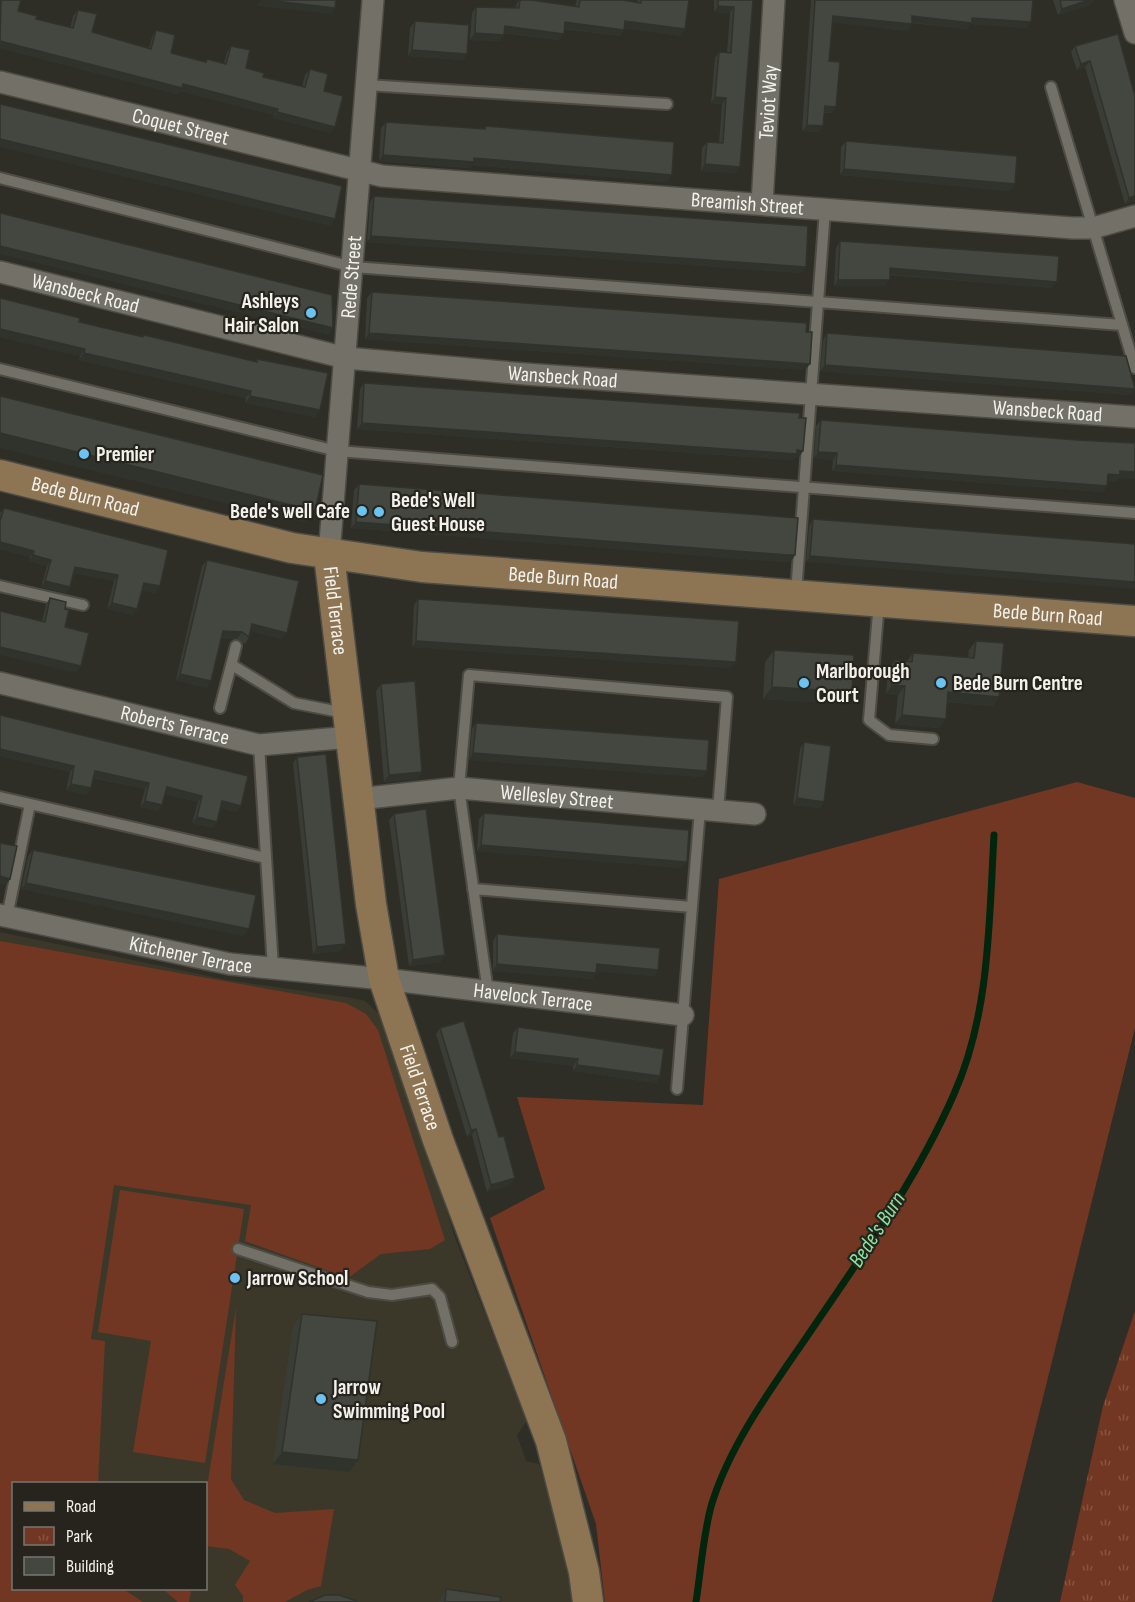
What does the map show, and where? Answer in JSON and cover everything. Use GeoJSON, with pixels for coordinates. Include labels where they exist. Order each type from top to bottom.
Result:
{"type":"FeatureCollection","features":[{"type":"Feature","properties":{"kind":"main road","name":"Bede Burn Road"},"geometry":{"type":"LineString","coordinates":[[0,475],[329,555],[422,567],[1135,621]]}},
{"type":"Feature","properties":{"kind":"main road","name":"Field Terrace"},"geometry":{"type":"LineString","coordinates":[[329,555],[371,904],[384,979],[438,1140],[551,1441],[584,1572],[588,1602]]}},
{"type":"Feature","properties":{"kind":"street","name":"Rede Street"},"geometry":{"type":"LineString","coordinates":[[329,555],[373,0]]}},
{"type":"Feature","properties":{"kind":"street","name":"Teviot Way"},"geometry":{"type":"LineString","coordinates":[[762,204],[774,0]]}},
{"type":"Feature","properties":{"kind":"street"},"geometry":{"type":"LineString","coordinates":[[1125,0],[1135,33]]}},
{"type":"Feature","properties":{"kind":"street","name":"Coquet Street"},"geometry":{"type":"LineString","coordinates":[[0,82],[360,172]]}},
{"type":"Feature","properties":{"kind":"street","name":"Breamish Street"},"geometry":{"type":"LineString","coordinates":[[360,172],[825,210],[1093,228],[1135,216]]}},
{"type":"Feature","properties":{"kind":"street","name":"Wansbeck Road"},"geometry":{"type":"LineString","coordinates":[[0,272],[346,358],[1135,417]]}},
{"type":"Feature","properties":{"kind":"street","name":"Roberts Terrace"},"geometry":{"type":"LineString","coordinates":[[0,683],[260,745],[350,726]]}},
{"type":"Feature","properties":{"kind":"street","name":"Wellesley Street"},"geometry":{"type":"LineString","coordinates":[[358,799],[459,788],[754,814]]}},
{"type":"Feature","properties":{"kind":"street","name":"Kitchener Terrace"},"geometry":{"type":"LineString","coordinates":[[4,916],[230,964],[384,979]]}},
{"type":"Feature","properties":{"kind":"street","name":"Havelock Terrace"},"geometry":{"type":"LineString","coordinates":[[384,979],[683,1015]]}},
{"type":"Feature","properties":{"kind":"lane"},"geometry":{"type":"LineString","coordinates":[[366,85],[667,104]]}},
{"type":"Feature","properties":{"kind":"lane"},"geometry":{"type":"LineString","coordinates":[[1051,87],[1135,368]]}},
{"type":"Feature","properties":{"kind":"lane"},"geometry":{"type":"LineString","coordinates":[[0,178],[352,267],[1122,325]]}},
{"type":"Feature","properties":{"kind":"lane"},"geometry":{"type":"LineString","coordinates":[[796,596],[825,210]]}},
{"type":"Feature","properties":{"kind":"lane"},"geometry":{"type":"LineString","coordinates":[[0,369],[337,452],[1135,513]]}},
{"type":"Feature","properties":{"kind":"lane"},"geometry":{"type":"LineString","coordinates":[[0,586],[83,606]]}},
{"type":"Feature","properties":{"kind":"lane"},"geometry":{"type":"LineString","coordinates":[[879,602],[869,720],[889,735],[933,739]]}},
{"type":"Feature","properties":{"kind":"lane"},"geometry":{"type":"LineString","coordinates":[[220,708],[236,646]]}},
{"type":"Feature","properties":{"kind":"lane"},"geometry":{"type":"LineString","coordinates":[[232,665],[294,703],[350,726]]}},
{"type":"Feature","properties":{"kind":"lane"},"geometry":{"type":"LineString","coordinates":[[488,992],[459,788],[469,675],[727,697],[692,907],[677,1089]]}},
{"type":"Feature","properties":{"kind":"lane"},"geometry":{"type":"LineString","coordinates":[[260,745],[273,968]]}},
{"type":"Feature","properties":{"kind":"lane"},"geometry":{"type":"LineString","coordinates":[[0,797],[266,858]]}},
{"type":"Feature","properties":{"kind":"lane"},"geometry":{"type":"LineString","coordinates":[[4,916],[30,804]]}},
{"type":"Feature","properties":{"kind":"lane"},"geometry":{"type":"LineString","coordinates":[[473,889],[692,907]]}},
{"type":"Feature","properties":{"kind":"lane"},"geometry":{"type":"LineString","coordinates":[[238,1249],[368,1292],[392,1295],[432,1289],[440,1298],[452,1342]]}},
{"type":"Feature","properties":{"kind":"shaded area","name":"Jarrow School"},"geometry":{"type":"Polygon","coordinates":[[[0,932],[227,980],[352,998],[365,1001],[379,1014],[421,1125],[455,1238],[527,1421],[517,1435],[526,1461],[539,1464],[557,1520],[573,1602],[0,1602],[0,932]]]}},
{"type":"Feature","properties":{"kind":"green space"},"geometry":{"type":"Polygon","coordinates":[[[1077,782],[1135,798],[1135,1028],[992,1602],[605,1602],[596,1524],[490,1218],[545,1189],[517,1097],[703,1105],[719,879],[1077,782]]]}},
{"type":"Feature","properties":{"kind":"green space"},"geometry":{"type":"Polygon","coordinates":[[[0,941],[346,1003],[366,1014],[378,1030],[445,1240],[430,1249],[381,1254],[348,1278],[245,1241],[251,1205],[114,1185],[91,1339],[105,1341],[98,1482],[12,1482],[12,1590],[125,1590],[143,1602],[0,1602],[0,941]]]}},
{"type":"Feature","properties":{"kind":"green space"},"geometry":{"type":"Polygon","coordinates":[[[120,1190],[244,1209],[205,1463],[133,1452],[151,1341],[98,1332],[120,1190]]]}},
{"type":"Feature","properties":{"kind":"green space"},"geometry":{"type":"Polygon","coordinates":[[[236,1308],[231,1479],[244,1500],[275,1513],[334,1509],[321,1586],[307,1590],[285,1602],[243,1602],[243,1596],[235,1585],[250,1561],[229,1549],[207,1546],[207,1487],[236,1308]]]}},
{"type":"Feature","properties":{"kind":"green space"},"geometry":{"type":"Polygon","coordinates":[[[1135,1311],[1135,1602],[1060,1602],[1103,1406],[1135,1311]]]}},
{"type":"Feature","properties":{"kind":"green space"},"geometry":{"type":"Polygon","coordinates":[[[164,1590],[189,1590],[191,1592],[189,1602],[178,1602],[164,1590]]]}},
{"type":"Feature","properties":{"kind":"building"},"geometry":{"type":"Polygon","coordinates":[[[1,0],[21,0],[18,11],[37,16],[36,19],[73,28],[78,10],[97,14],[92,32],[151,49],[156,30],[175,35],[171,53],[206,62],[207,59],[226,64],[231,46],[250,50],[246,68],[264,73],[263,77],[305,87],[310,69],[328,74],[324,91],[343,96],[335,127],[277,112],[278,109],[183,84],[182,88],[0,41],[1,0]]]}},
{"type":"Feature","properties":{"kind":"building"},"geometry":{"type":"Polygon","coordinates":[[[266,0],[336,0],[335,8],[266,0]]]}},
{"type":"Feature","properties":{"kind":"building"},"geometry":{"type":"Polygon","coordinates":[[[520,0],[579,7],[580,0],[622,0],[641,3],[641,0],[689,0],[685,29],[625,21],[624,30],[565,22],[564,34],[505,26],[504,35],[475,33],[476,7],[519,8],[520,0]]]}},
{"type":"Feature","properties":{"kind":"building"},"geometry":{"type":"Polygon","coordinates":[[[718,0],[753,0],[740,167],[705,164],[707,142],[723,143],[726,98],[715,97],[719,52],[731,53],[734,7],[718,6],[718,0]]]}},
{"type":"Feature","properties":{"kind":"building"},"geometry":{"type":"Polygon","coordinates":[[[815,0],[1033,0],[1031,22],[972,18],[972,23],[912,16],[912,24],[833,16],[829,61],[840,62],[836,107],[825,106],[823,126],[807,125],[815,0]]]}},
{"type":"Feature","properties":{"kind":"building"},"geometry":{"type":"Polygon","coordinates":[[[1060,0],[1089,0],[1062,9],[1060,0]]]}},
{"type":"Feature","properties":{"kind":"building"},"geometry":{"type":"Polygon","coordinates":[[[415,21],[469,25],[467,54],[412,50],[415,21]]]}},
{"type":"Feature","properties":{"kind":"building"},"geometry":{"type":"Polygon","coordinates":[[[1118,34],[1135,96],[1135,196],[1129,198],[1090,61],[1081,64],[1075,46],[1118,34]]]}},
{"type":"Feature","properties":{"kind":"building"},"geometry":{"type":"Polygon","coordinates":[[[0,104],[342,186],[335,219],[0,139],[0,104]]]}},
{"type":"Feature","properties":{"kind":"building"},"geometry":{"type":"Polygon","coordinates":[[[386,122],[485,129],[486,126],[674,142],[672,175],[474,158],[474,162],[383,155],[386,122]]]}},
{"type":"Feature","properties":{"kind":"building"},"geometry":{"type":"Polygon","coordinates":[[[846,141],[1017,156],[1015,184],[844,169],[846,141]]]}},
{"type":"Feature","properties":{"kind":"building"},"geometry":{"type":"Polygon","coordinates":[[[374,196],[808,226],[806,267],[371,236],[374,196]]]}},
{"type":"Feature","properties":{"kind":"building"},"geometry":{"type":"Polygon","coordinates":[[[0,213],[332,295],[333,328],[0,246],[0,213]]]}},
{"type":"Feature","properties":{"kind":"building"},"geometry":{"type":"Polygon","coordinates":[[[840,241],[1059,256],[1057,282],[890,268],[890,280],[838,280],[840,241]]]}},
{"type":"Feature","properties":{"kind":"building"},"geometry":{"type":"Polygon","coordinates":[[[372,292],[807,323],[806,332],[812,332],[810,364],[369,333],[372,292]]]}},
{"type":"Feature","properties":{"kind":"building"},"geometry":{"type":"Polygon","coordinates":[[[0,298],[80,318],[79,322],[143,337],[144,335],[257,362],[257,359],[328,373],[320,410],[250,396],[251,391],[84,353],[85,349],[0,329],[0,298]]]}},
{"type":"Feature","properties":{"kind":"building"},"geometry":{"type":"Polygon","coordinates":[[[827,333],[1126,356],[1135,389],[825,365],[827,333]]]}},
{"type":"Feature","properties":{"kind":"building"},"geometry":{"type":"Polygon","coordinates":[[[364,383],[800,413],[799,418],[806,418],[803,451],[797,450],[797,454],[362,423],[364,383]]]}},
{"type":"Feature","properties":{"kind":"building"},"geometry":{"type":"Polygon","coordinates":[[[0,396],[323,475],[315,511],[0,433],[0,396]]]}},
{"type":"Feature","properties":{"kind":"building"},"geometry":{"type":"Polygon","coordinates":[[[821,420],[1135,443],[1135,472],[1120,471],[1120,475],[1108,474],[1107,486],[836,465],[837,453],[818,452],[821,420]]]}},
{"type":"Feature","properties":{"kind":"building"},"geometry":{"type":"Polygon","coordinates":[[[359,484],[798,518],[795,555],[356,522],[359,484]]]}},
{"type":"Feature","properties":{"kind":"building"},"geometry":{"type":"Polygon","coordinates":[[[4,508],[168,550],[160,586],[144,583],[137,609],[112,603],[118,575],[75,567],[70,587],[45,581],[51,560],[33,555],[34,551],[0,542],[0,521],[4,508]]]}},
{"type":"Feature","properties":{"kind":"building"},"geometry":{"type":"Polygon","coordinates":[[[813,519],[1135,544],[1135,582],[810,556],[813,519]]]}},
{"type":"Feature","properties":{"kind":"building"},"geometry":{"type":"Polygon","coordinates":[[[207,560],[299,581],[287,633],[252,624],[249,637],[242,632],[223,631],[211,681],[180,674],[207,560]]]}},
{"type":"Feature","properties":{"kind":"building"},"geometry":{"type":"Polygon","coordinates":[[[50,598],[66,602],[65,609],[69,610],[65,627],[89,633],[81,666],[0,647],[0,611],[45,622],[50,598]]]}},
{"type":"Feature","properties":{"kind":"building"},"geometry":{"type":"Polygon","coordinates":[[[418,599],[739,621],[736,662],[416,641],[418,599]]]}},
{"type":"Feature","properties":{"kind":"building","name":"Bede Burn Centre"},"geometry":{"type":"Polygon","coordinates":[[[976,641],[1004,643],[999,697],[948,692],[946,719],[902,715],[905,686],[892,685],[895,660],[912,662],[913,653],[974,658],[976,641]]]}},
{"type":"Feature","properties":{"kind":"building"},"geometry":{"type":"Polygon","coordinates":[[[774,650],[854,655],[852,692],[772,687],[774,650]]]}},
{"type":"Feature","properties":{"kind":"building"},"geometry":{"type":"Polygon","coordinates":[[[415,681],[422,772],[389,775],[381,684],[415,681]]]}},
{"type":"Feature","properties":{"kind":"building"},"geometry":{"type":"Polygon","coordinates":[[[0,715],[248,776],[241,806],[222,801],[217,822],[197,817],[202,796],[167,787],[162,805],[145,801],[149,783],[95,771],[91,788],[71,784],[74,766],[0,749],[0,715]]]}},
{"type":"Feature","properties":{"kind":"building"},"geometry":{"type":"Polygon","coordinates":[[[476,723],[709,740],[707,771],[473,753],[476,723]]]}},
{"type":"Feature","properties":{"kind":"building"},"geometry":{"type":"Polygon","coordinates":[[[804,742],[831,746],[824,802],[797,798],[804,742]]]}},
{"type":"Feature","properties":{"kind":"building"},"geometry":{"type":"Polygon","coordinates":[[[326,754],[346,944],[317,947],[297,757],[326,754]]]}},
{"type":"Feature","properties":{"kind":"building"},"geometry":{"type":"Polygon","coordinates":[[[426,809],[445,955],[413,960],[394,814],[426,809]]]}},
{"type":"Feature","properties":{"kind":"building"},"geometry":{"type":"Polygon","coordinates":[[[484,813],[689,830],[687,862],[481,845],[484,813]]]}},
{"type":"Feature","properties":{"kind":"building"},"geometry":{"type":"Polygon","coordinates":[[[0,843],[17,846],[10,879],[0,876],[0,843]]]}},
{"type":"Feature","properties":{"kind":"building"},"geometry":{"type":"Polygon","coordinates":[[[33,850],[256,895],[249,929],[26,883],[33,850]]]}},
{"type":"Feature","properties":{"kind":"building"},"geometry":{"type":"Polygon","coordinates":[[[497,934],[660,948],[658,970],[597,964],[596,973],[497,964],[497,934]]]}},
{"type":"Feature","properties":{"kind":"building"},"geometry":{"type":"Polygon","coordinates":[[[464,1021],[499,1137],[504,1136],[515,1178],[491,1185],[476,1129],[471,1130],[440,1028],[464,1021]]]}},
{"type":"Feature","properties":{"kind":"building"},"geometry":{"type":"Polygon","coordinates":[[[518,1027],[664,1049],[660,1076],[577,1065],[578,1059],[515,1052],[518,1027]]]}},
{"type":"Feature","properties":{"kind":"building","name":"Jarrow Swimming Pool"},"geometry":{"type":"Polygon","coordinates":[[[302,1314],[377,1321],[358,1460],[282,1452],[302,1314]]]}},
{"type":"Feature","properties":{"kind":"building"},"geometry":{"type":"Polygon","coordinates":[[[446,1589],[501,1597],[500,1602],[445,1602],[446,1589]]]}},
{"type":"Feature","properties":{"kind":"building"},"geometry":{"type":"Polygon","coordinates":[[[325,1595],[339,1595],[357,1602],[309,1602],[325,1595]]]}},
{"type":"Feature","properties":{"kind":"waterway","name":"Bede's Burn"},"geometry":{"type":"LineString","coordinates":[[696,1602],[709,1515],[730,1459],[766,1397],[904,1189],[954,1094],[975,1032],[981,1000],[989,934],[994,835]]}},
{"type":"Feature","properties":{"kind":"place","name":"Ashleys Hair Salon"},"geometry":{"type":"Point","coordinates":[311,313]}},
{"type":"Feature","properties":{"kind":"place","name":"Premier"},"geometry":{"type":"Point","coordinates":[84,454]}},
{"type":"Feature","properties":{"kind":"place","name":"Bede's well Cafe"},"geometry":{"type":"Point","coordinates":[362,511]}},
{"type":"Feature","properties":{"kind":"place","name":"Bede's Well Guest House"},"geometry":{"type":"Point","coordinates":[379,512]}},
{"type":"Feature","properties":{"kind":"place","name":"Marlborough Court"},"geometry":{"type":"Point","coordinates":[804,683]}},
{"type":"Feature","properties":{"kind":"place","name":"Bede Burn Centre"},"geometry":{"type":"Point","coordinates":[941,683]}},
{"type":"Feature","properties":{"kind":"place","name":"Jarrow School"},"geometry":{"type":"Point","coordinates":[235,1278]}},
{"type":"Feature","properties":{"kind":"place","name":"Jarrow Swimming Pool"},"geometry":{"type":"Point","coordinates":[321,1399]}}]}
